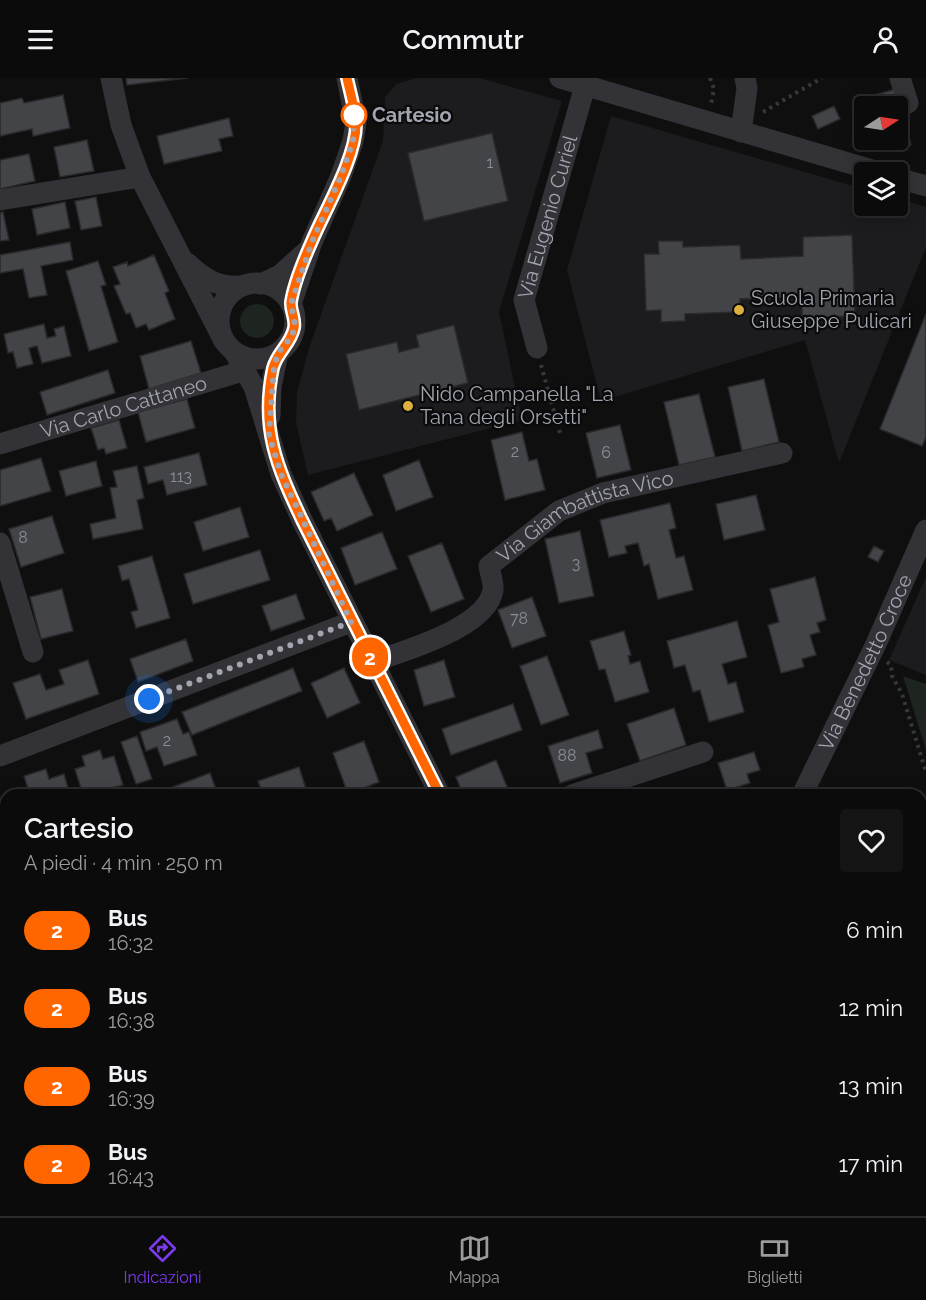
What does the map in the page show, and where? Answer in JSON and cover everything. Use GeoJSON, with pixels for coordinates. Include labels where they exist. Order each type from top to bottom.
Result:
{"type":"FeatureCollection","features":[{"type":"Feature","properties":{"kind":"street"},"geometry":{"type":"LineString","coordinates":[[111,78],[121,125],[140,177],[180,256],[257,394],[281,474],[351,622],[435,789]]}},
{"type":"Feature","properties":{"kind":"street"},"geometry":{"type":"LineString","coordinates":[[269,435],[271,387],[278,353],[292,336],[295,325],[291,304],[309,249],[341,176],[353,141],[356,123],[347,78]]}},
{"type":"Feature","properties":{"kind":"street"},"geometry":{"type":"LineString","coordinates":[[560,78],[854,165]]}},
{"type":"Feature","properties":{"kind":"street"},"geometry":{"type":"LineString","coordinates":[[741,132],[747,88],[745,78]]}},
{"type":"Feature","properties":{"kind":"street"},"geometry":{"type":"LineString","coordinates":[[900,78],[906,96]]}},
{"type":"Feature","properties":{"kind":"street","name":"Via Eugenio Curiel"},"geometry":{"type":"LineString","coordinates":[[539,356],[524,300],[585,86]]}},
{"type":"Feature","properties":{"kind":"street"},"geometry":{"type":"LineString","coordinates":[[0,200],[140,177]]}},
{"type":"Feature","properties":{"kind":"street"},"geometry":{"type":"LineString","coordinates":[[908,181],[926,186]]}},
{"type":"Feature","properties":{"kind":"street"},"geometry":{"type":"LineString","coordinates":[[278,353],[257,359],[235,355],[219,329],[219,316],[223,303],[231,293],[280,275],[309,249]]}},
{"type":"Feature","properties":{"kind":"street"},"geometry":{"type":"LineString","coordinates":[[180,256],[201,275],[218,285],[273,287],[291,304]]}},
{"type":"Feature","properties":{"kind":"street","name":"Via Carlo Cattaneo"},"geometry":{"type":"LineString","coordinates":[[0,444],[235,355]]}},
{"type":"Feature","properties":{"kind":"street","name":"Via Giambattista Vico"},"geometry":{"type":"LineString","coordinates":[[372,662],[466,625],[482,611],[493,590],[489,566],[559,511],[603,493],[782,453]]}},
{"type":"Feature","properties":{"kind":"street","name":"Via Benedetto Croce"},"geometry":{"type":"LineString","coordinates":[[805,789],[876,644],[926,530]]}},
{"type":"Feature","properties":{"kind":"street"},"geometry":{"type":"LineString","coordinates":[[0,543],[33,652]]}},
{"type":"Feature","properties":{"kind":"street"},"geometry":{"type":"LineString","coordinates":[[0,756],[351,622]]}},
{"type":"Feature","properties":{"kind":"street"},"geometry":{"type":"LineString","coordinates":[[590,789],[703,752]]}},
{"type":"Feature","properties":{"kind":"path"},"geometry":{"type":"LineString","coordinates":[[710,78],[714,89],[711,106]]}},
{"type":"Feature","properties":{"kind":"path"},"geometry":{"type":"LineString","coordinates":[[758,116],[822,78]]}},
{"type":"Feature","properties":{"kind":"path"},"geometry":{"type":"LineString","coordinates":[[539,356],[560,434]]}},
{"type":"Feature","properties":{"kind":"path"},"geometry":{"type":"LineString","coordinates":[[884,660],[891,665],[891,676],[902,694],[926,772]]}},
{"type":"Feature","properties":{"kind":"shaded area"},"geometry":{"type":"Polygon","coordinates":[[[417,78],[479,78],[562,101],[499,312],[522,420],[308,475],[296,423],[297,392],[310,345],[383,141],[385,97],[396,84],[417,78]]]}},
{"type":"Feature","properties":{"kind":"shaded area","name":"Scuola Primaria Giuseppe Pulicari"},"geometry":{"type":"Polygon","coordinates":[[[611,116],[854,186],[854,216],[908,216],[908,201],[926,207],[926,247],[839,463],[805,340],[601,401],[567,270],[611,116]]]}},
{"type":"Feature","properties":{"kind":"shaded area"},"geometry":{"type":"Polygon","coordinates":[[[257,304],[269,309],[274,321],[269,333],[257,338],[245,333],[240,321],[245,309],[257,304]]]}},
{"type":"Feature","properties":{"kind":"shaded area"},"geometry":{"type":"Polygon","coordinates":[[[926,577],[926,675],[889,660],[926,577]]]}},
{"type":"Feature","properties":{"kind":"shaded area"},"geometry":{"type":"Polygon","coordinates":[[[903,676],[926,684],[926,750],[903,676]]]}},
{"type":"Feature","properties":{"kind":"building"},"geometry":{"type":"Polygon","coordinates":[[[126,78],[188,78],[127,85],[126,78]]]}},
{"type":"Feature","properties":{"kind":"building"},"geometry":{"type":"Polygon","coordinates":[[[896,89],[898,96],[871,96],[896,89]]]}},
{"type":"Feature","properties":{"kind":"building"},"geometry":{"type":"Polygon","coordinates":[[[63,95],[70,128],[33,136],[32,129],[0,136],[0,103],[22,98],[24,103],[63,95]]]}},
{"type":"Feature","properties":{"kind":"building"},"geometry":{"type":"Polygon","coordinates":[[[834,106],[840,119],[818,129],[812,116],[834,106]]]}},
{"type":"Feature","properties":{"kind":"building"},"geometry":{"type":"Polygon","coordinates":[[[229,118],[233,136],[219,139],[222,151],[164,164],[157,136],[229,118]]]}},
{"type":"Feature","properties":{"kind":"building"},"geometry":{"type":"Polygon","coordinates":[[[492,133],[508,201],[424,221],[408,153],[492,133]]]}},
{"type":"Feature","properties":{"kind":"building"},"geometry":{"type":"Polygon","coordinates":[[[87,140],[94,171],[60,177],[54,147],[87,140]]]}},
{"type":"Feature","properties":{"kind":"building"},"geometry":{"type":"Polygon","coordinates":[[[29,154],[35,181],[0,189],[0,160],[29,154]]]}},
{"type":"Feature","properties":{"kind":"building"},"geometry":{"type":"Polygon","coordinates":[[[96,197],[102,226],[81,230],[75,201],[96,197]]]}},
{"type":"Feature","properties":{"kind":"building"},"geometry":{"type":"Polygon","coordinates":[[[65,202],[70,228],[37,235],[32,209],[65,202]]]}},
{"type":"Feature","properties":{"kind":"building"},"geometry":{"type":"Polygon","coordinates":[[[3,212],[9,240],[0,241],[0,213],[3,212]]]}},
{"type":"Feature","properties":{"kind":"building"},"geometry":{"type":"Polygon","coordinates":[[[852,235],[855,316],[802,318],[802,297],[740,299],[740,312],[685,314],[685,321],[661,322],[661,310],[646,311],[644,254],[659,254],[658,241],[683,241],[683,247],[740,245],[741,259],[803,256],[803,237],[852,235]]]}},
{"type":"Feature","properties":{"kind":"building"},"geometry":{"type":"Polygon","coordinates":[[[70,242],[73,260],[41,266],[47,295],[29,298],[23,269],[0,273],[0,255],[70,242]]]}},
{"type":"Feature","properties":{"kind":"building"},"geometry":{"type":"Polygon","coordinates":[[[154,255],[169,291],[165,293],[175,319],[149,330],[146,324],[136,328],[130,313],[126,314],[114,286],[120,284],[113,267],[127,262],[128,266],[154,255]]]}},
{"type":"Feature","properties":{"kind":"building"},"geometry":{"type":"Polygon","coordinates":[[[98,261],[106,285],[101,286],[118,342],[89,351],[66,271],[98,261]]]}},
{"type":"Feature","properties":{"kind":"building"},"geometry":{"type":"Polygon","coordinates":[[[926,314],[926,437],[922,446],[880,429],[926,314]]]}},
{"type":"Feature","properties":{"kind":"building"},"geometry":{"type":"Polygon","coordinates":[[[44,324],[47,338],[56,336],[54,329],[64,326],[71,356],[42,363],[37,346],[29,348],[33,364],[17,368],[13,352],[8,353],[4,334],[44,324]]]}},
{"type":"Feature","properties":{"kind":"building"},"geometry":{"type":"Polygon","coordinates":[[[454,325],[468,383],[359,410],[346,354],[397,342],[399,352],[419,347],[416,335],[454,325]]]}},
{"type":"Feature","properties":{"kind":"building"},"geometry":{"type":"Polygon","coordinates":[[[191,341],[201,373],[149,389],[140,356],[191,341]]]}},
{"type":"Feature","properties":{"kind":"building"},"geometry":{"type":"Polygon","coordinates":[[[108,370],[115,393],[47,415],[40,392],[108,370]]]}},
{"type":"Feature","properties":{"kind":"building"},"geometry":{"type":"Polygon","coordinates":[[[764,379],[779,442],[742,451],[728,387],[764,379]]]}},
{"type":"Feature","properties":{"kind":"building"},"geometry":{"type":"Polygon","coordinates":[[[699,394],[715,457],[679,465],[664,402],[699,394]]]}},
{"type":"Feature","properties":{"kind":"building"},"geometry":{"type":"Polygon","coordinates":[[[187,399],[195,428],[146,442],[138,412],[187,399]]]}},
{"type":"Feature","properties":{"kind":"building"},"geometry":{"type":"Polygon","coordinates":[[[119,420],[127,448],[106,454],[104,448],[98,450],[91,428],[119,420]]]}},
{"type":"Feature","properties":{"kind":"building"},"geometry":{"type":"Polygon","coordinates":[[[620,425],[631,470],[597,478],[586,433],[620,425]]]}},
{"type":"Feature","properties":{"kind":"building"},"geometry":{"type":"Polygon","coordinates":[[[522,432],[529,461],[537,459],[545,490],[505,500],[491,440],[522,432]]]}},
{"type":"Feature","properties":{"kind":"building"},"geometry":{"type":"Polygon","coordinates":[[[199,453],[207,485],[167,495],[163,480],[148,484],[144,467],[199,453]]]}},
{"type":"Feature","properties":{"kind":"building"},"geometry":{"type":"Polygon","coordinates":[[[41,458],[51,491],[0,506],[0,470],[41,458]]]}},
{"type":"Feature","properties":{"kind":"building"},"geometry":{"type":"Polygon","coordinates":[[[419,460],[433,497],[396,511],[383,475],[419,460]]]}},
{"type":"Feature","properties":{"kind":"building"},"geometry":{"type":"Polygon","coordinates":[[[96,461],[102,486],[66,496],[59,471],[96,461]]]}},
{"type":"Feature","properties":{"kind":"building"},"geometry":{"type":"Polygon","coordinates":[[[137,466],[144,498],[137,500],[143,529],[93,539],[90,524],[116,518],[110,488],[117,487],[113,471],[137,466]]]}},
{"type":"Feature","properties":{"kind":"building"},"geometry":{"type":"Polygon","coordinates":[[[354,473],[373,515],[337,531],[331,518],[324,521],[311,492],[354,473]]]}},
{"type":"Feature","properties":{"kind":"building"},"geometry":{"type":"Polygon","coordinates":[[[756,495],[765,530],[724,540],[716,504],[756,495]]]}},
{"type":"Feature","properties":{"kind":"building"},"geometry":{"type":"Polygon","coordinates":[[[670,503],[676,528],[669,530],[676,558],[684,556],[693,590],[658,599],[649,564],[644,566],[638,543],[625,546],[627,553],[609,557],[600,520],[670,503]]]}},
{"type":"Feature","properties":{"kind":"building"},"geometry":{"type":"Polygon","coordinates":[[[240,507],[249,537],[203,551],[194,522],[240,507]]]}},
{"type":"Feature","properties":{"kind":"building"},"geometry":{"type":"Polygon","coordinates":[[[52,516],[64,553],[21,567],[9,529],[52,516]]]}},
{"type":"Feature","properties":{"kind":"building"},"geometry":{"type":"Polygon","coordinates":[[[580,531],[594,596],[559,603],[545,539],[580,531]]]}},
{"type":"Feature","properties":{"kind":"building"},"geometry":{"type":"Polygon","coordinates":[[[382,532],[397,569],[355,585],[341,548],[382,532]]]}},
{"type":"Feature","properties":{"kind":"building"},"geometry":{"type":"Polygon","coordinates":[[[442,543],[464,599],[431,612],[408,556],[442,543]]]}},
{"type":"Feature","properties":{"kind":"building"},"geometry":{"type":"Polygon","coordinates":[[[874,546],[884,551],[878,562],[868,557],[874,546]]]}},
{"type":"Feature","properties":{"kind":"building"},"geometry":{"type":"Polygon","coordinates":[[[260,550],[270,580],[193,604],[184,574],[260,550]]]}},
{"type":"Feature","properties":{"kind":"building"},"geometry":{"type":"Polygon","coordinates":[[[152,556],[170,618],[136,628],[131,612],[138,610],[129,579],[122,581],[118,566],[152,556]]]}},
{"type":"Feature","properties":{"kind":"building"},"geometry":{"type":"Polygon","coordinates":[[[815,577],[826,620],[817,623],[820,632],[810,635],[816,655],[802,659],[804,667],[781,673],[768,625],[779,622],[770,589],[815,577]]]}},
{"type":"Feature","properties":{"kind":"building"},"geometry":{"type":"Polygon","coordinates":[[[62,589],[73,631],[41,639],[30,597],[62,589]]]}},
{"type":"Feature","properties":{"kind":"building"},"geometry":{"type":"Polygon","coordinates":[[[296,594],[305,619],[271,631],[262,606],[296,594]]]}},
{"type":"Feature","properties":{"kind":"building"},"geometry":{"type":"Polygon","coordinates":[[[532,597],[546,636],[512,648],[498,610],[532,597]]]}},
{"type":"Feature","properties":{"kind":"building"},"geometry":{"type":"Polygon","coordinates":[[[737,621],[747,657],[722,664],[728,684],[736,682],[744,712],[709,722],[700,690],[693,692],[685,665],[674,668],[667,641],[737,621]]]}},
{"type":"Feature","properties":{"kind":"building"},"geometry":{"type":"Polygon","coordinates":[[[624,631],[631,655],[628,656],[630,664],[640,661],[649,692],[615,702],[605,669],[599,670],[590,641],[624,631]]]}},
{"type":"Feature","properties":{"kind":"building"},"geometry":{"type":"Polygon","coordinates":[[[186,639],[193,661],[138,682],[130,659],[186,639]]]}},
{"type":"Feature","properties":{"kind":"building"},"geometry":{"type":"Polygon","coordinates":[[[547,656],[569,715],[541,725],[520,666],[547,656]]]}},
{"type":"Feature","properties":{"kind":"building"},"geometry":{"type":"Polygon","coordinates":[[[88,660],[99,694],[26,719],[13,683],[40,674],[46,690],[64,684],[59,670],[88,660]]]}},
{"type":"Feature","properties":{"kind":"building"},"geometry":{"type":"Polygon","coordinates":[[[444,660],[455,697],[424,706],[414,670],[444,660]]]}},
{"type":"Feature","properties":{"kind":"building"},"geometry":{"type":"Polygon","coordinates":[[[293,668],[302,691],[192,735],[182,712],[293,668]]]}},
{"type":"Feature","properties":{"kind":"building"},"geometry":{"type":"Polygon","coordinates":[[[344,668],[360,703],[327,718],[311,683],[344,668]]]}},
{"type":"Feature","properties":{"kind":"building"},"geometry":{"type":"Polygon","coordinates":[[[513,704],[522,730],[451,755],[442,729],[513,704]]]}},
{"type":"Feature","properties":{"kind":"building"},"geometry":{"type":"Polygon","coordinates":[[[674,708],[686,745],[640,761],[627,724],[674,708]]]}},
{"type":"Feature","properties":{"kind":"building"},"geometry":{"type":"Polygon","coordinates":[[[177,719],[183,734],[189,732],[197,755],[164,766],[157,747],[146,751],[140,732],[177,719]]]}},
{"type":"Feature","properties":{"kind":"building"},"geometry":{"type":"Polygon","coordinates":[[[598,730],[603,748],[586,753],[592,773],[560,783],[548,746],[598,730]]]}},
{"type":"Feature","properties":{"kind":"building"},"geometry":{"type":"Polygon","coordinates":[[[137,736],[152,779],[136,784],[121,742],[137,736]]]}},
{"type":"Feature","properties":{"kind":"building"},"geometry":{"type":"Polygon","coordinates":[[[364,741],[379,782],[361,789],[346,789],[333,753],[364,741]]]}},
{"type":"Feature","properties":{"kind":"building"},"geometry":{"type":"Polygon","coordinates":[[[100,750],[103,759],[114,756],[123,785],[107,789],[81,789],[75,769],[85,766],[82,756],[100,750]]]}},
{"type":"Feature","properties":{"kind":"building"},"geometry":{"type":"Polygon","coordinates":[[[754,752],[760,770],[747,774],[750,783],[727,789],[718,763],[754,752]]]}},
{"type":"Feature","properties":{"kind":"building"},"geometry":{"type":"Polygon","coordinates":[[[496,760],[508,789],[461,789],[456,777],[496,760]]]}},
{"type":"Feature","properties":{"kind":"building"},"geometry":{"type":"Polygon","coordinates":[[[299,767],[306,789],[261,789],[258,781],[299,767]]]}},
{"type":"Feature","properties":{"kind":"building"},"geometry":{"type":"Polygon","coordinates":[[[46,769],[49,779],[64,774],[68,789],[28,789],[24,776],[46,769]]]}},
{"type":"Feature","properties":{"kind":"building"},"geometry":{"type":"Polygon","coordinates":[[[210,773],[216,789],[167,789],[210,773]]]}},
{"type":"Feature","properties":{"kind":"bus line","name":"2"},"geometry":{"type":"LineString","coordinates":[[347,78],[356,123],[353,141],[341,176],[312,242],[291,304],[295,325],[286,346],[278,353],[274,367],[269,435],[281,474],[302,520],[351,622],[437,789]]}},
{"type":"Feature","properties":{"kind":"place","name":"Cartesio"},"geometry":{"type":"Point","coordinates":[354,115]}},
{"type":"Feature","properties":{"kind":"place","name":"Scuola Primaria Giuseppe Pulicari"},"geometry":{"type":"Point","coordinates":[739,310]}},
{"type":"Feature","properties":{"kind":"place","name":"Nido Campanella \"La Tana degli Orsetti\""},"geometry":{"type":"Point","coordinates":[408,406]}},
{"type":"Feature","properties":{"kind":"route"},"geometry":{"type":"LineString","coordinates":[[149,699],[351,622],[281,474],[269,435],[274,367],[278,353],[292,336],[295,325],[291,304],[312,242],[341,176],[353,141],[356,123],[354,115]]}}]}
